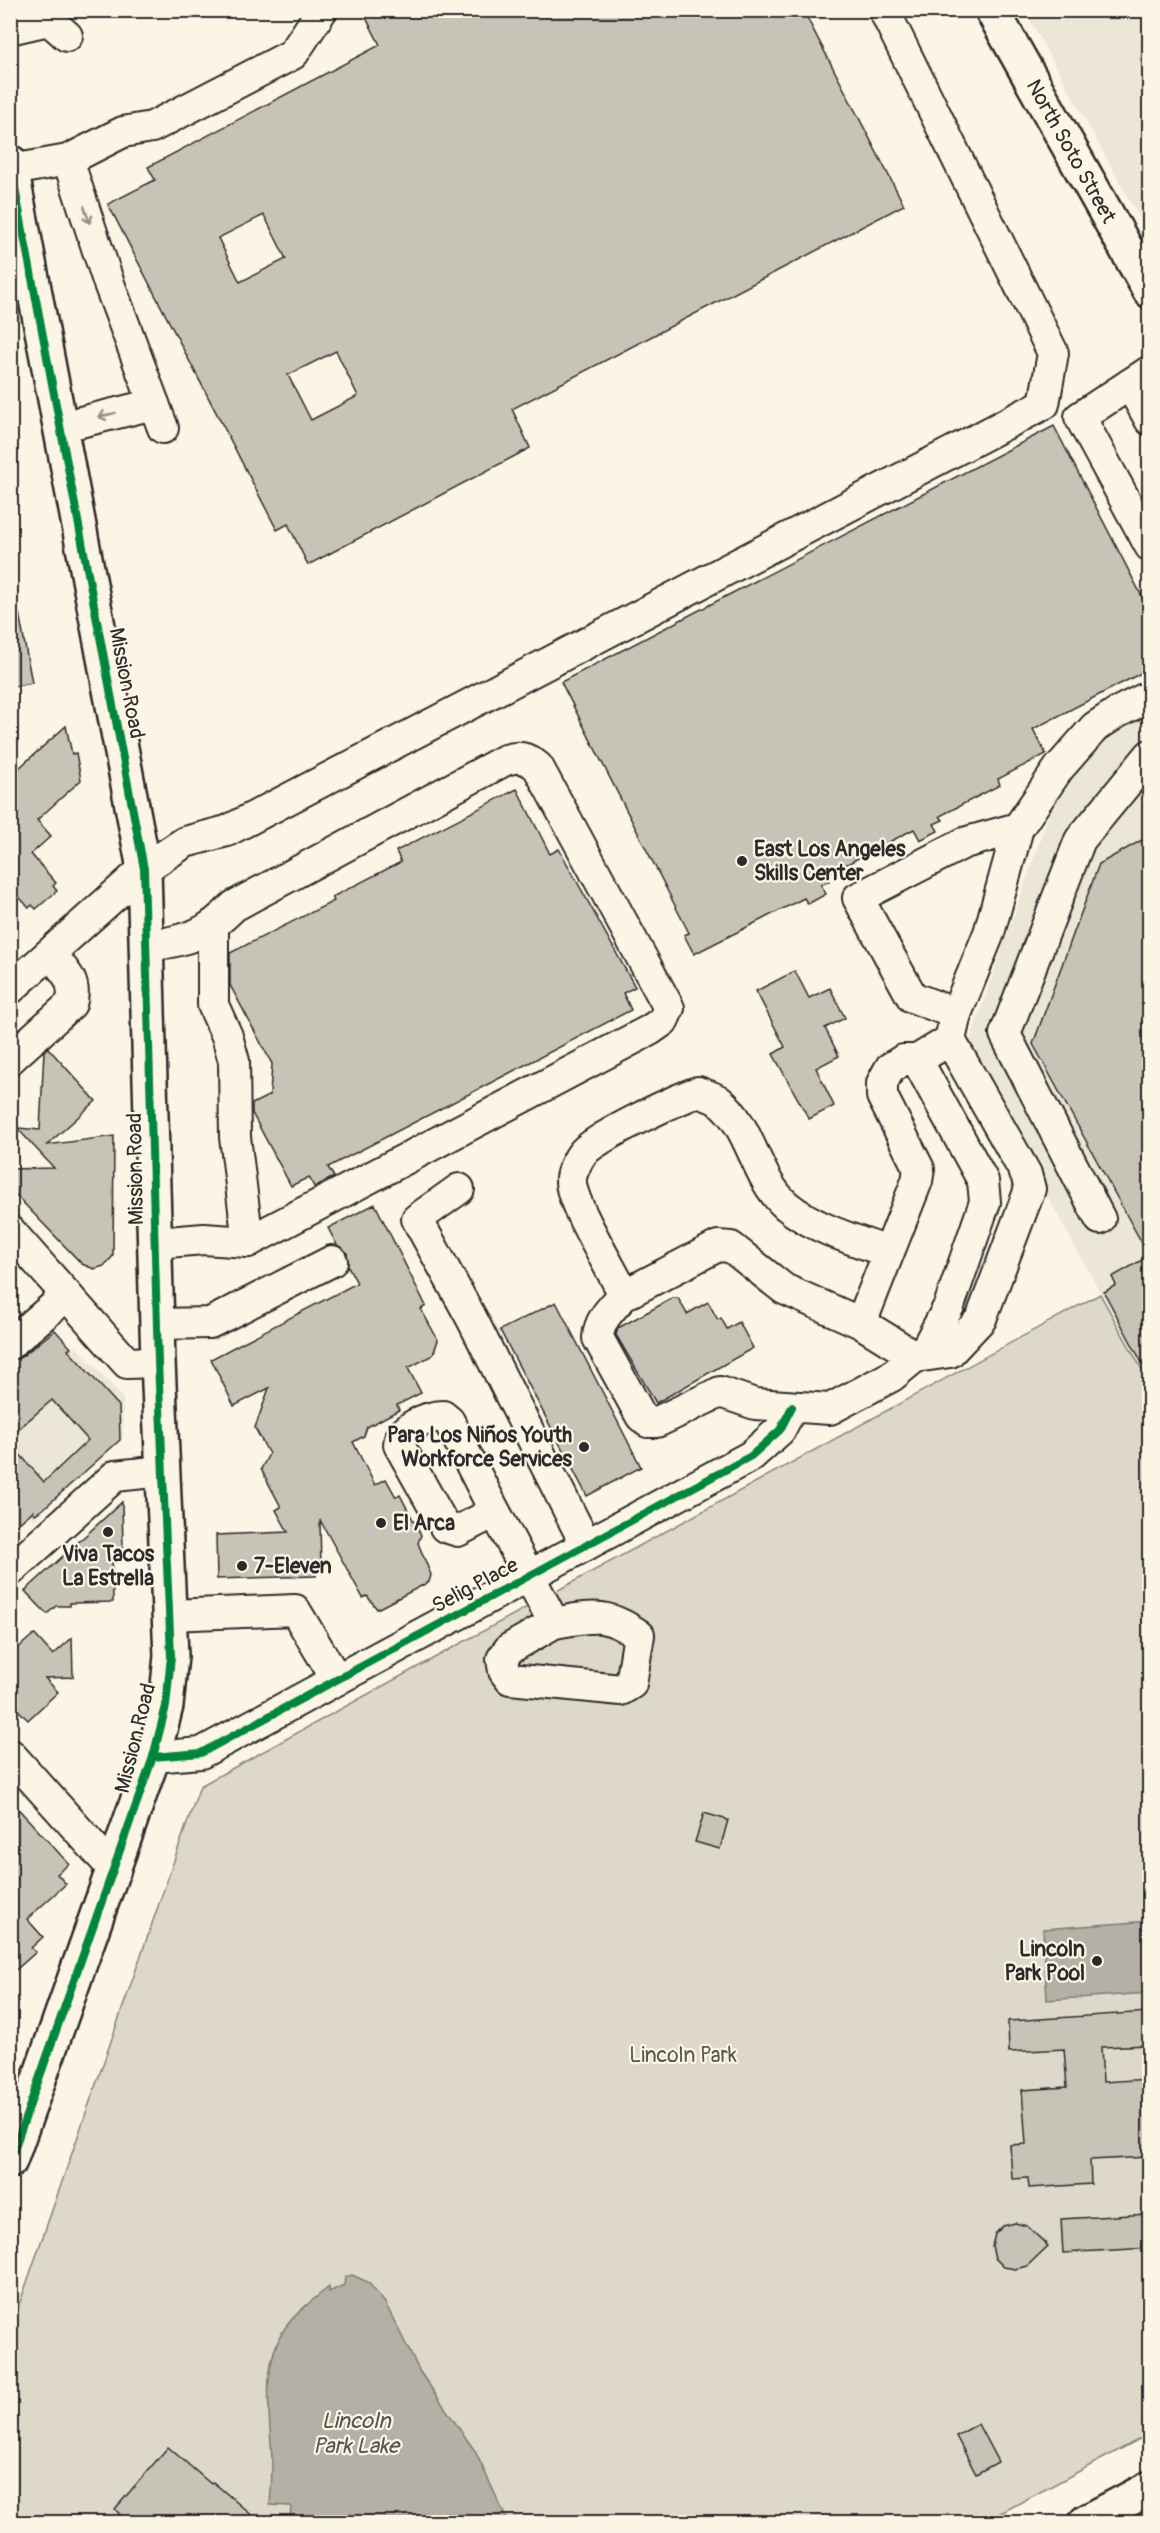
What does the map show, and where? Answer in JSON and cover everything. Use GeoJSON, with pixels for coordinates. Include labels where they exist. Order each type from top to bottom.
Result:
{"type":"FeatureCollection","features":[{"type":"Feature","properties":{"kind":"main road","name":"North Soto Street"},"geometry":{"type":"LineString","coordinates":[[992,10],[1149,291]]}},
{"type":"Feature","properties":{"kind":"main road","name":"Mission Road"},"geometry":{"type":"LineString","coordinates":[[10,2161],[115,1871],[153,1757],[166,1706],[171,1656],[158,1362],[144,869],[11,166]]}},
{"type":"Feature","properties":{"kind":"main road"},"geometry":{"type":"LineString","coordinates":[[1086,2523],[1149,2488]]}},
{"type":"Feature","properties":{"kind":"street"},"geometry":{"type":"LineString","coordinates":[[11,166],[68,160],[123,132],[152,127],[293,54],[322,10]]}},
{"type":"Feature","properties":{"kind":"street"},"geometry":{"type":"LineString","coordinates":[[12,986],[144,869],[185,842],[227,831],[1044,404],[1053,353],[884,10]]}},
{"type":"Feature","properties":{"kind":"street"},"geometry":{"type":"LineString","coordinates":[[10,29],[49,20],[67,36]]}},
{"type":"Feature","properties":{"kind":"street"},"geometry":{"type":"LineString","coordinates":[[60,427],[159,416],[108,281],[68,160]]}},
{"type":"Feature","properties":{"kind":"street"},"geometry":{"type":"LineString","coordinates":[[1149,420],[1140,378],[1080,417],[1149,546]]}},
{"type":"Feature","properties":{"kind":"street"},"geometry":{"type":"LineString","coordinates":[[861,1323],[917,1180],[919,1169],[882,1096],[882,1083],[890,1068],[903,1060],[917,1060],[953,1027],[989,933],[1018,828],[1059,768],[1095,727],[1149,696]]}},
{"type":"Feature","properties":{"kind":"street"},"geometry":{"type":"LineString","coordinates":[[1100,1218],[1005,1034],[1080,840],[1149,755]]}},
{"type":"Feature","properties":{"kind":"street"},"geometry":{"type":"LineString","coordinates":[[147,947],[196,937],[213,928],[234,906],[505,760],[519,757],[530,760],[538,767],[669,1008],[663,1022],[650,1030],[248,1242],[204,1239],[155,1243]]}},
{"type":"Feature","properties":{"kind":"street"},"geometry":{"type":"LineString","coordinates":[[917,1060],[983,1181],[985,1202],[949,1306],[927,1347],[916,1357],[892,1376],[830,1409],[755,1404],[720,1392],[657,1422],[648,1422],[641,1416],[598,1338],[599,1326],[604,1316],[624,1294],[718,1246],[732,1247],[784,1289],[861,1323],[916,1357],[950,1352],[981,1319],[1030,1190],[1026,1174],[953,1027],[912,997],[858,898],[964,843],[1018,828]]}},
{"type":"Feature","properties":{"kind":"street"},"geometry":{"type":"LineString","coordinates":[[213,928],[213,1005],[227,1036],[234,1061],[235,1137],[248,1242]]}},
{"type":"Feature","properties":{"kind":"street"},"geometry":{"type":"LineString","coordinates":[[10,1059],[71,1004],[75,993],[71,980],[50,954]]}},
{"type":"Feature","properties":{"kind":"street"},"geometry":{"type":"LineString","coordinates":[[624,1294],[574,1197],[570,1178],[582,1152],[610,1134],[680,1098],[698,1092],[719,1100],[732,1116],[774,1191],[786,1205],[811,1222],[888,1252]]}},
{"type":"Feature","properties":{"kind":"street"},"geometry":{"type":"LineString","coordinates":[[459,1189],[417,1219],[472,1320],[586,1545]]}},
{"type":"Feature","properties":{"kind":"street"},"geometry":{"type":"LineString","coordinates":[[10,1231],[127,1364],[158,1362]]}},
{"type":"Feature","properties":{"kind":"street"},"geometry":{"type":"LineString","coordinates":[[157,1324],[210,1323],[332,1261]]}},
{"type":"Feature","properties":{"kind":"street"},"geometry":{"type":"LineString","coordinates":[[10,1344],[67,1295]]}},
{"type":"Feature","properties":{"kind":"street","name":"Selig Place"},"geometry":{"type":"LineString","coordinates":[[153,1757],[201,1753],[751,1456],[780,1430],[792,1407]]}},
{"type":"Feature","properties":{"kind":"street"},"geometry":{"type":"LineString","coordinates":[[10,1571],[115,1476],[163,1471]]}},
{"type":"Feature","properties":{"kind":"street"},"geometry":{"type":"LineString","coordinates":[[492,1506],[554,1623]]}},
{"type":"Feature","properties":{"kind":"street"},"geometry":{"type":"LineString","coordinates":[[169,1615],[295,1610],[337,1680]]}},
{"type":"Feature","properties":{"kind":"street"},"geometry":{"type":"LineString","coordinates":[[10,1754],[115,1871]]}},
{"type":"Feature","properties":{"kind":"shaded area"},"geometry":{"type":"Polygon","coordinates":[[[1025,11],[1149,11],[1149,235],[1025,11]]]}},
{"type":"Feature","properties":{"kind":"shaded area"},"geometry":{"type":"Polygon","coordinates":[[[1149,706],[1149,1382],[967,1049],[1056,794],[1083,753],[1149,706]]]}},
{"type":"Feature","properties":{"kind":"shaded area"},"geometry":{"type":"Polygon","coordinates":[[[77,1347],[123,1398],[123,1438],[34,1520],[11,1494],[11,1407],[77,1347]]]}},
{"type":"Feature","properties":{"kind":"green space","name":"Lincoln Park"},"geometry":{"type":"Polygon","coordinates":[[[1100,1294],[1150,1384],[1149,2434],[984,2522],[11,2522],[11,2328],[200,1786],[1100,1294]]]}},
{"type":"Feature","properties":{"kind":"water","name":"Lincoln Park Pool"},"geometry":{"type":"Polygon","coordinates":[[[1149,1921],[1149,1993],[1047,2000],[1043,1929],[1149,1921]]]}},
{"type":"Feature","properties":{"kind":"water","name":"Lincoln Park Lake"},"geometry":{"type":"Polygon","coordinates":[[[352,2275],[368,2282],[385,2303],[420,2372],[475,2451],[508,2522],[290,2522],[291,2506],[270,2505],[272,2463],[268,2394],[272,2360],[277,2343],[294,2317],[329,2287],[329,2292],[344,2285],[345,2277],[352,2275]]]}},
{"type":"Feature","properties":{"kind":"building"},"geometry":{"type":"Polygon","coordinates":[[[362,10],[803,10],[904,205],[512,409],[530,448],[308,565],[288,524],[277,530],[108,204],[155,180],[148,167],[380,45],[362,10]],[[264,215],[218,238],[240,282],[286,259],[264,215]],[[336,351],[288,375],[311,420],[358,396],[336,351]]]}},
{"type":"Feature","properties":{"kind":"building"},"geometry":{"type":"Polygon","coordinates":[[[1054,426],[1149,610],[1149,669],[1033,729],[1046,754],[998,779],[1000,785],[940,816],[943,820],[934,824],[938,831],[920,840],[914,829],[826,875],[829,881],[821,885],[826,894],[808,904],[804,898],[694,954],[684,935],[689,933],[561,682],[1054,426]]]}},
{"type":"Feature","properties":{"kind":"building"},"geometry":{"type":"Polygon","coordinates":[[[19,613],[32,683],[10,687],[10,614],[19,613]]]}},
{"type":"Feature","properties":{"kind":"building"},"geometry":{"type":"Polygon","coordinates":[[[66,726],[72,754],[76,753],[81,780],[37,820],[51,836],[31,854],[56,883],[53,886],[57,891],[36,909],[32,905],[29,908],[10,887],[10,776],[66,726]]]}},
{"type":"Feature","properties":{"kind":"building"},"geometry":{"type":"Polygon","coordinates":[[[517,789],[550,854],[559,849],[635,987],[623,993],[631,1010],[328,1167],[334,1177],[314,1187],[309,1177],[291,1186],[252,1113],[252,1104],[270,1095],[272,1064],[230,985],[230,953],[334,901],[332,897],[401,862],[396,851],[517,789]]]}},
{"type":"Feature","properties":{"kind":"building"},"geometry":{"type":"Polygon","coordinates":[[[1149,836],[1149,1256],[1033,1044],[1099,864],[1149,836]]]}},
{"type":"Feature","properties":{"kind":"building"},"geometry":{"type":"Polygon","coordinates":[[[795,971],[809,998],[830,988],[845,1018],[825,1028],[839,1056],[816,1068],[834,1106],[809,1119],[773,1054],[785,1047],[756,991],[795,971]]]}},
{"type":"Feature","properties":{"kind":"building"},"geometry":{"type":"Polygon","coordinates":[[[48,1048],[96,1101],[47,1145],[114,1136],[113,1256],[104,1266],[94,1269],[82,1264],[10,1189],[10,1169],[54,1168],[17,1128],[40,1130],[44,1051],[48,1048]]]}},
{"type":"Feature","properties":{"kind":"building"},"geometry":{"type":"Polygon","coordinates":[[[375,1204],[426,1306],[421,1309],[438,1340],[433,1355],[408,1368],[421,1393],[397,1405],[399,1410],[367,1427],[364,1436],[353,1442],[375,1485],[386,1479],[396,1497],[400,1495],[421,1535],[418,1543],[431,1575],[429,1582],[377,1609],[367,1596],[363,1598],[320,1520],[321,1570],[316,1570],[316,1576],[217,1579],[216,1535],[288,1532],[276,1510],[281,1507],[261,1469],[269,1454],[255,1428],[269,1388],[234,1406],[211,1359],[357,1283],[348,1266],[347,1253],[337,1245],[328,1228],[375,1204]]]}},
{"type":"Feature","properties":{"kind":"building"},"geometry":{"type":"Polygon","coordinates":[[[1149,1256],[1149,1376],[1104,1292],[1116,1285],[1112,1277],[1149,1256]]]}},
{"type":"Feature","properties":{"kind":"building"},"geometry":{"type":"Polygon","coordinates":[[[673,1298],[678,1298],[687,1314],[708,1302],[718,1320],[721,1318],[727,1329],[739,1322],[753,1348],[656,1403],[616,1335],[618,1328],[673,1298]]]}},
{"type":"Feature","properties":{"kind":"building"},"geometry":{"type":"Polygon","coordinates":[[[556,1302],[641,1467],[587,1496],[500,1330],[556,1302]]]}},
{"type":"Feature","properties":{"kind":"building"},"geometry":{"type":"Polygon","coordinates":[[[55,1330],[71,1348],[68,1350],[119,1406],[120,1440],[42,1510],[35,1514],[33,1511],[10,1531],[10,1443],[44,1482],[88,1440],[52,1400],[10,1436],[10,1361],[21,1357],[55,1330]]]}},
{"type":"Feature","properties":{"kind":"building"},"geometry":{"type":"Polygon","coordinates":[[[122,1502],[123,1548],[112,1549],[113,1602],[70,1603],[70,1606],[56,1606],[47,1614],[25,1591],[122,1502]]]}},
{"type":"Feature","properties":{"kind":"building"},"geometry":{"type":"Polygon","coordinates":[[[34,1634],[53,1655],[72,1638],[73,1677],[45,1678],[58,1692],[28,1720],[10,1702],[10,1655],[34,1634]]]}},
{"type":"Feature","properties":{"kind":"building"},"geometry":{"type":"Polygon","coordinates":[[[10,1800],[69,1864],[57,1874],[66,1884],[27,1919],[43,1937],[31,1948],[36,1952],[10,1975],[10,1800]]]}},
{"type":"Feature","properties":{"kind":"building"},"geometry":{"type":"Polygon","coordinates":[[[704,1813],[728,1820],[720,1849],[695,1842],[704,1813]]]}},
{"type":"Feature","properties":{"kind":"building"},"geometry":{"type":"Polygon","coordinates":[[[1149,2012],[1149,2045],[1101,2047],[1103,2082],[1149,2079],[1149,2157],[1090,2160],[1091,2184],[1029,2188],[1028,2178],[1012,2179],[1010,2145],[1026,2144],[1022,2090],[1067,2087],[1064,2049],[1009,2052],[1008,2021],[1149,2012]]]}},
{"type":"Feature","properties":{"kind":"building"},"geometry":{"type":"Polygon","coordinates":[[[1149,2214],[1149,2248],[1063,2253],[1061,2219],[1149,2214]]]}},
{"type":"Feature","properties":{"kind":"building"},"geometry":{"type":"Polygon","coordinates":[[[1015,2223],[1027,2226],[1048,2246],[1027,2266],[1015,2269],[1004,2267],[995,2258],[992,2246],[995,2234],[1003,2226],[1015,2223]]]}},
{"type":"Feature","properties":{"kind":"building"},"geometry":{"type":"Polygon","coordinates":[[[978,2424],[998,2462],[976,2474],[956,2436],[978,2424]]]}},
{"type":"Feature","properties":{"kind":"building"},"geometry":{"type":"Polygon","coordinates":[[[168,2447],[261,2523],[127,2523],[115,2509],[168,2447]]]}},
{"type":"Feature","properties":{"kind":"cycle path"},"geometry":{"type":"LineString","coordinates":[[10,162],[144,869],[158,1362],[171,1656],[166,1706],[153,1757],[10,2161]]}},
{"type":"Feature","properties":{"kind":"cycle path"},"geometry":{"type":"LineString","coordinates":[[153,1757],[201,1753],[751,1456],[780,1430],[792,1407]]}},
{"type":"Feature","properties":{"kind":"place","name":"East Los Angeles Skills Center"},"geometry":{"type":"Point","coordinates":[742,861]}},
{"type":"Feature","properties":{"kind":"place","name":"Para Los Niños Youth Workforce Services"},"geometry":{"type":"Point","coordinates":[584,1447]}},
{"type":"Feature","properties":{"kind":"place","name":"El Arca"},"geometry":{"type":"Point","coordinates":[381,1523]}},
{"type":"Feature","properties":{"kind":"place","name":"Viva Tacos La Estrella"},"geometry":{"type":"Point","coordinates":[108,1532]}},
{"type":"Feature","properties":{"kind":"place","name":"7-Eleven"},"geometry":{"type":"Point","coordinates":[242,1566]}},
{"type":"Feature","properties":{"kind":"place","name":"Lincoln Park Pool"},"geometry":{"type":"Point","coordinates":[1097,1961]}}]}
